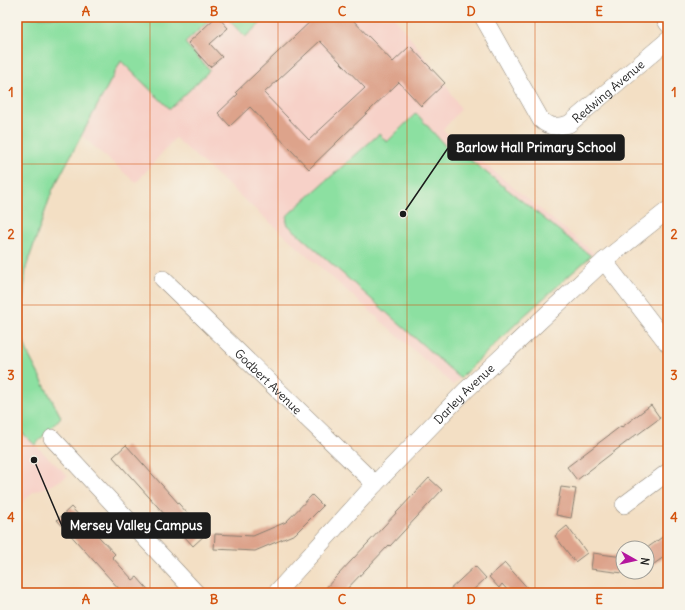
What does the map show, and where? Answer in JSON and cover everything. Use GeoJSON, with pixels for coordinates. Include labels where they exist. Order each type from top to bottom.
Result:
{"type":"FeatureCollection","features":[{"type":"Feature","properties":{"kind":"street","name":"Redwing Avenue"},"geometry":{"type":"LineString","coordinates":[[483,17],[541,120],[546,125],[552,126],[569,124],[668,40]]}},
{"type":"Feature","properties":{"kind":"street"},"geometry":{"type":"LineString","coordinates":[[664,17],[668,24]]}},
{"type":"Feature","properties":{"kind":"street","name":"Darley Avenue"},"geometry":{"type":"LineString","coordinates":[[276,593],[375,484],[466,390],[604,261],[668,210]]}},
{"type":"Feature","properties":{"kind":"street"},"geometry":{"type":"LineString","coordinates":[[604,261],[668,344]]}},
{"type":"Feature","properties":{"kind":"street","name":"Godbert Avenue"},"geometry":{"type":"LineString","coordinates":[[163,279],[375,484]]}},
{"type":"Feature","properties":{"kind":"street"},"geometry":{"type":"LineString","coordinates":[[52,438],[196,593]]}},
{"type":"Feature","properties":{"kind":"street"},"geometry":{"type":"LineString","coordinates":[[624,505],[668,472]]}},
{"type":"Feature","properties":{"kind":"shaded area"},"geometry":{"type":"Polygon","coordinates":[[[146,17],[394,17],[445,83],[461,109],[443,130],[594,253],[525,315],[453,385],[175,138],[136,183],[82,136],[103,93],[146,17]]]}},
{"type":"Feature","properties":{"kind":"shaded area"},"geometry":{"type":"Polygon","coordinates":[[[17,428],[68,476],[54,484],[33,492],[17,508],[17,428]]]}},
{"type":"Feature","properties":{"kind":"green space"},"geometry":{"type":"Polygon","coordinates":[[[17,17],[213,17],[185,43],[210,70],[170,109],[121,61],[52,191],[26,268],[21,332],[28,354],[61,417],[35,445],[17,428],[17,17]]]}},
{"type":"Feature","properties":{"kind":"green space"},"geometry":{"type":"Polygon","coordinates":[[[226,17],[268,17],[245,37],[226,17]]]}},
{"type":"Feature","properties":{"kind":"green space"},"geometry":{"type":"Polygon","coordinates":[[[416,113],[456,158],[468,158],[591,256],[525,315],[460,378],[288,225],[287,221],[287,217],[290,213],[379,134],[387,142],[416,113]]]}},
{"type":"Feature","properties":{"kind":"building"},"geometry":{"type":"Polygon","coordinates":[[[216,17],[218,17],[228,28],[210,44],[222,57],[210,67],[188,43],[216,17]]]}},
{"type":"Feature","properties":{"kind":"building"},"geometry":{"type":"Polygon","coordinates":[[[315,17],[350,17],[393,62],[410,46],[445,83],[421,106],[399,82],[309,169],[250,107],[230,126],[218,113],[238,94],[236,92],[315,17]],[[320,41],[264,93],[309,140],[365,88],[320,41]]]}},
{"type":"Feature","properties":{"kind":"building"},"geometry":{"type":"Polygon","coordinates":[[[651,405],[660,418],[577,480],[567,467],[651,405]]]}},
{"type":"Feature","properties":{"kind":"building"},"geometry":{"type":"Polygon","coordinates":[[[126,445],[206,534],[193,546],[113,457],[126,445]]]}},
{"type":"Feature","properties":{"kind":"building"},"geometry":{"type":"Polygon","coordinates":[[[429,478],[442,490],[390,546],[389,545],[343,593],[321,593],[429,478]]]}},
{"type":"Feature","properties":{"kind":"building"},"geometry":{"type":"Polygon","coordinates":[[[561,487],[576,489],[571,518],[556,515],[561,487]]]}},
{"type":"Feature","properties":{"kind":"building"},"geometry":{"type":"Polygon","coordinates":[[[312,495],[323,506],[295,534],[255,551],[214,549],[215,534],[253,536],[286,522],[312,495]]]}},
{"type":"Feature","properties":{"kind":"building"},"geometry":{"type":"Polygon","coordinates":[[[71,507],[115,554],[112,557],[133,580],[137,577],[151,593],[119,593],[121,591],[57,520],[71,507]]]}},
{"type":"Feature","properties":{"kind":"building"},"geometry":{"type":"Polygon","coordinates":[[[567,526],[587,553],[575,562],[555,536],[567,526]]]}},
{"type":"Feature","properties":{"kind":"building"},"geometry":{"type":"Polygon","coordinates":[[[668,533],[668,554],[655,563],[655,542],[668,533]]]}},
{"type":"Feature","properties":{"kind":"building"},"geometry":{"type":"Polygon","coordinates":[[[593,553],[615,556],[615,572],[591,569],[593,553]]]}},
{"type":"Feature","properties":{"kind":"building"},"geometry":{"type":"Polygon","coordinates":[[[505,563],[532,593],[510,593],[502,584],[499,588],[489,577],[505,563]]]}},
{"type":"Feature","properties":{"kind":"building"},"geometry":{"type":"Polygon","coordinates":[[[475,566],[486,578],[470,593],[446,593],[475,566]]]}},
{"type":"Feature","properties":{"kind":"place","name":"Barlow Hall Primary School"},"geometry":{"type":"Point","coordinates":[403,214]}},
{"type":"Feature","properties":{"kind":"place","name":"Mersey Valley Campus"},"geometry":{"type":"Point","coordinates":[34,460]}}]}
